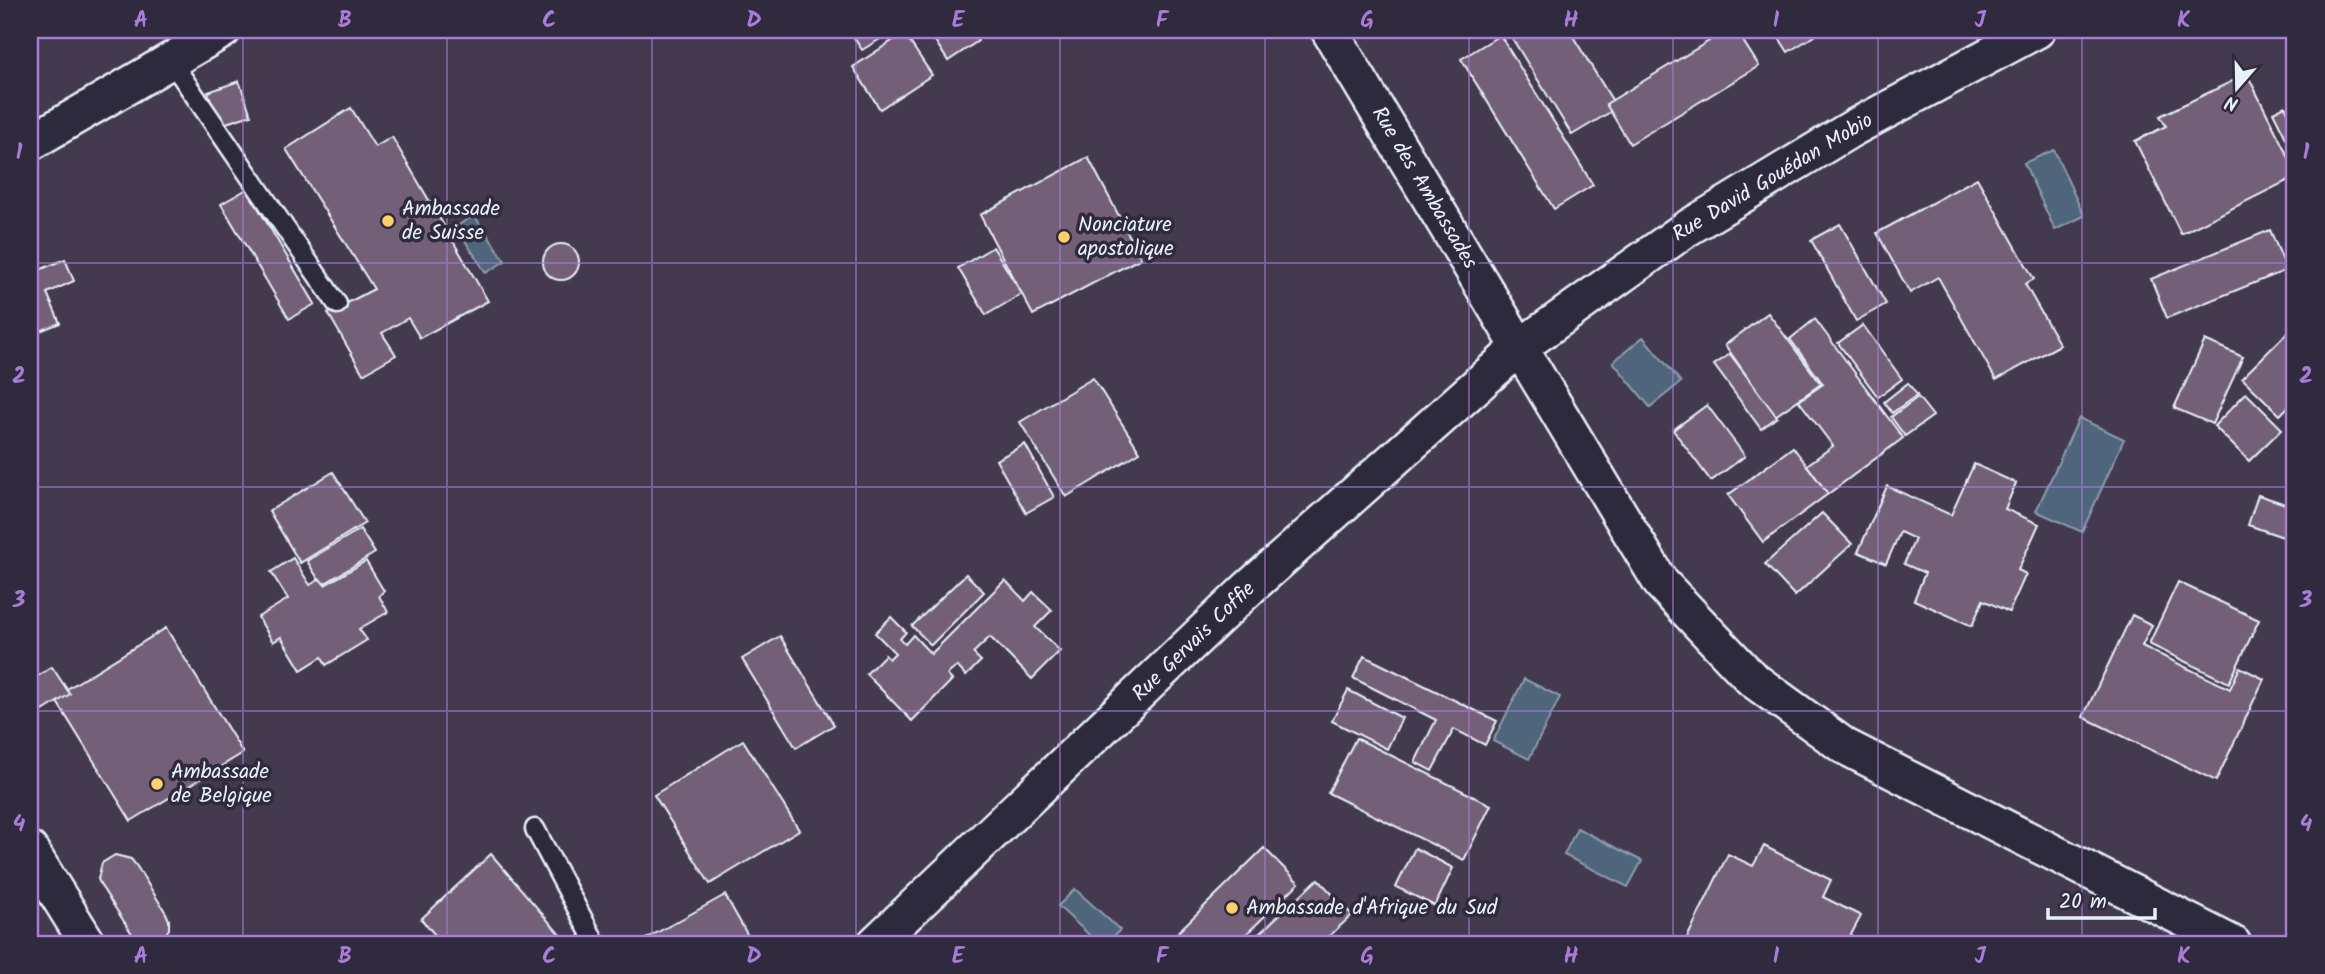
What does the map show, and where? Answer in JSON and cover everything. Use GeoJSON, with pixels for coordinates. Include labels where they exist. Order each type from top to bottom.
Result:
{"type":"FeatureCollection","features":[{"type":"Feature","properties":{"kind":"street"},"geometry":{"type":"LineString","coordinates":[[30,143],[223,30]]}},
{"type":"Feature","properties":{"kind":"street","name":"Rue des Ambassades"},"geometry":{"type":"LineString","coordinates":[[1329,30],[1661,583],[1752,679],[1844,746],[2233,944]]}},
{"type":"Feature","properties":{"kind":"street","name":"Rue David Gouédan Mobio"},"geometry":{"type":"LineString","coordinates":[[1520,346],[1686,229],[1853,128],[2037,30]]}},
{"type":"Feature","properties":{"kind":"street","name":"Rue Gervais Coffie"},"geometry":{"type":"LineString","coordinates":[[875,944],[1249,588],[1520,346]]}},
{"type":"Feature","properties":{"kind":"street"},"geometry":{"type":"LineString","coordinates":[[30,850],[89,944]]}},
{"type":"Feature","properties":{"kind":"lane"},"geometry":{"type":"LineString","coordinates":[[172,61],[337,304]]}},
{"type":"Feature","properties":{"kind":"lane"},"geometry":{"type":"LineString","coordinates":[[535,829],[596,944]]}},
{"type":"Feature","properties":{"kind":"water"},"geometry":{"type":"Polygon","coordinates":[[[2054,150],[2084,216],[2055,230],[2024,163],[2054,150]]]}},
{"type":"Feature","properties":{"kind":"water"},"geometry":{"type":"Polygon","coordinates":[[[474,215],[505,261],[486,273],[456,227],[474,215]]]}},
{"type":"Feature","properties":{"kind":"water"},"geometry":{"type":"Polygon","coordinates":[[[1643,337],[1681,382],[1650,407],[1613,362],[1643,337]]]}},
{"type":"Feature","properties":{"kind":"water"},"geometry":{"type":"Polygon","coordinates":[[[2079,418],[2124,439],[2082,532],[2036,511],[2079,418]]]}},
{"type":"Feature","properties":{"kind":"water"},"geometry":{"type":"Polygon","coordinates":[[[1524,679],[1560,697],[1529,759],[1493,741],[1524,679]]]}},
{"type":"Feature","properties":{"kind":"water"},"geometry":{"type":"Polygon","coordinates":[[[1577,828],[1642,861],[1628,887],[1564,855],[1577,828]]]}},
{"type":"Feature","properties":{"kind":"water"},"geometry":{"type":"Polygon","coordinates":[[[1075,889],[1120,930],[1106,944],[1099,944],[1058,906],[1075,889]]]}},
{"type":"Feature","properties":{"kind":"building"},"geometry":{"type":"Polygon","coordinates":[[[849,30],[895,30],[862,50],[849,30]]]}},
{"type":"Feature","properties":{"kind":"building"},"geometry":{"type":"Polygon","coordinates":[[[936,30],[971,30],[978,41],[948,61],[930,33],[936,30]]]}},
{"type":"Feature","properties":{"kind":"building"},"geometry":{"type":"Polygon","coordinates":[[[1507,30],[1569,30],[1617,108],[1572,135],[1507,30]]]}},
{"type":"Feature","properties":{"kind":"building"},"geometry":{"type":"Polygon","coordinates":[[[1727,30],[1736,30],[1759,66],[1630,144],[1606,104],[1727,30]]]}},
{"type":"Feature","properties":{"kind":"building"},"geometry":{"type":"Polygon","coordinates":[[[1774,30],[1824,30],[1788,52],[1774,30]]]}},
{"type":"Feature","properties":{"kind":"building"},"geometry":{"type":"Polygon","coordinates":[[[904,33],[932,75],[880,109],[853,67],[904,33]]]}},
{"type":"Feature","properties":{"kind":"building"},"geometry":{"type":"Polygon","coordinates":[[[1500,35],[1593,185],[1554,209],[1461,59],[1500,35]]]}},
{"type":"Feature","properties":{"kind":"building"},"geometry":{"type":"Polygon","coordinates":[[[2247,74],[2295,170],[2295,177],[2181,234],[2135,141],[2166,126],[2160,116],[2247,74]]]}},
{"type":"Feature","properties":{"kind":"building"},"geometry":{"type":"Polygon","coordinates":[[[239,81],[251,115],[220,125],[208,92],[239,81]]]}},
{"type":"Feature","properties":{"kind":"building"},"geometry":{"type":"Polygon","coordinates":[[[2285,106],[2295,127],[2295,144],[2290,146],[2273,112],[2285,106]]]}},
{"type":"Feature","properties":{"kind":"building"},"geometry":{"type":"Polygon","coordinates":[[[351,108],[375,147],[392,137],[488,301],[420,338],[408,318],[382,333],[396,355],[363,374],[328,313],[374,289],[286,149],[351,108]]]}},
{"type":"Feature","properties":{"kind":"building"},"geometry":{"type":"Polygon","coordinates":[[[1088,157],[1141,258],[1033,315],[980,215],[1088,157]]]}},
{"type":"Feature","properties":{"kind":"building"},"geometry":{"type":"Polygon","coordinates":[[[1977,178],[2034,279],[2025,284],[2060,345],[1996,380],[1938,277],[1910,293],[1877,233],[1977,178]]]}},
{"type":"Feature","properties":{"kind":"building"},"geometry":{"type":"Polygon","coordinates":[[[247,189],[315,304],[289,319],[221,204],[247,189]]]}},
{"type":"Feature","properties":{"kind":"building"},"geometry":{"type":"Polygon","coordinates":[[[1840,224],[1886,304],[1856,321],[1811,240],[1840,224]]]}},
{"type":"Feature","properties":{"kind":"building"},"geometry":{"type":"Polygon","coordinates":[[[2270,230],[2287,270],[2167,318],[2151,279],[2270,230]]]}},
{"type":"Feature","properties":{"kind":"building"},"geometry":{"type":"Polygon","coordinates":[[[561,244],[574,249],[579,262],[574,275],[561,280],[548,275],[543,262],[548,249],[561,244]]]}},
{"type":"Feature","properties":{"kind":"building"},"geometry":{"type":"Polygon","coordinates":[[[993,247],[1022,294],[986,315],[958,268],[993,247]]]}},
{"type":"Feature","properties":{"kind":"building"},"geometry":{"type":"Polygon","coordinates":[[[65,259],[74,281],[47,293],[60,323],[30,335],[30,274],[65,259]]]}},
{"type":"Feature","properties":{"kind":"building"},"geometry":{"type":"Polygon","coordinates":[[[1768,313],[1821,384],[1775,416],[1725,345],[1768,313]]]}},
{"type":"Feature","properties":{"kind":"building"},"geometry":{"type":"Polygon","coordinates":[[[1815,319],[1903,438],[1828,494],[1807,465],[1833,446],[1799,401],[1823,384],[1790,339],[1815,319]]]}},
{"type":"Feature","properties":{"kind":"building"},"geometry":{"type":"Polygon","coordinates":[[[1863,325],[1902,379],[1878,397],[1838,343],[1863,325]]]}},
{"type":"Feature","properties":{"kind":"building"},"geometry":{"type":"Polygon","coordinates":[[[2295,325],[2295,400],[2280,415],[2242,378],[2295,325]]]}},
{"type":"Feature","properties":{"kind":"building"},"geometry":{"type":"Polygon","coordinates":[[[2205,340],[2243,357],[2212,424],[2174,408],[2205,340]]]}},
{"type":"Feature","properties":{"kind":"building"},"geometry":{"type":"Polygon","coordinates":[[[1730,354],[1777,417],[1761,429],[1714,365],[1730,354]]]}},
{"type":"Feature","properties":{"kind":"building"},"geometry":{"type":"Polygon","coordinates":[[[1093,378],[1140,452],[1066,497],[1020,422],[1093,378]]]}},
{"type":"Feature","properties":{"kind":"building"},"geometry":{"type":"Polygon","coordinates":[[[1908,383],[1917,395],[1892,413],[1884,402],[1908,383]]]}},
{"type":"Feature","properties":{"kind":"building"},"geometry":{"type":"Polygon","coordinates":[[[2246,393],[2282,429],[2249,461],[2214,426],[2246,393]]]}},
{"type":"Feature","properties":{"kind":"building"},"geometry":{"type":"Polygon","coordinates":[[[1918,397],[1933,416],[1905,436],[1891,417],[1918,397]]]}},
{"type":"Feature","properties":{"kind":"building"},"geometry":{"type":"Polygon","coordinates":[[[1707,405],[1745,456],[1711,481],[1673,430],[1707,405]]]}},
{"type":"Feature","properties":{"kind":"building"},"geometry":{"type":"Polygon","coordinates":[[[1025,444],[1054,497],[1026,513],[996,460],[1025,444]]]}},
{"type":"Feature","properties":{"kind":"building"},"geometry":{"type":"Polygon","coordinates":[[[1793,447],[1828,494],[1763,542],[1728,495],[1793,447]]]}},
{"type":"Feature","properties":{"kind":"building"},"geometry":{"type":"Polygon","coordinates":[[[1974,464],[2016,483],[2005,509],[2039,524],[2018,570],[2026,574],[2009,612],[1983,600],[1972,626],[1914,600],[1925,573],[1904,564],[1915,539],[1900,532],[1886,564],[1858,552],[1887,486],[1951,515],[1974,464]]]}},
{"type":"Feature","properties":{"kind":"building"},"geometry":{"type":"Polygon","coordinates":[[[333,472],[365,523],[300,563],[269,511],[333,472]]]}},
{"type":"Feature","properties":{"kind":"building"},"geometry":{"type":"Polygon","coordinates":[[[2258,495],[2295,507],[2295,541],[2248,525],[2258,495]]]}},
{"type":"Feature","properties":{"kind":"building"},"geometry":{"type":"Polygon","coordinates":[[[1822,513],[1852,544],[1795,596],[1765,564],[1822,513]]]}},
{"type":"Feature","properties":{"kind":"building"},"geometry":{"type":"Polygon","coordinates":[[[360,529],[375,553],[322,585],[307,561],[360,529]]]}},
{"type":"Feature","properties":{"kind":"building"},"geometry":{"type":"Polygon","coordinates":[[[293,558],[310,585],[320,579],[325,585],[366,561],[384,591],[379,596],[388,612],[359,629],[367,640],[326,665],[322,657],[301,670],[281,637],[273,642],[258,617],[288,599],[271,572],[293,558]]]}},
{"type":"Feature","properties":{"kind":"building"},"geometry":{"type":"Polygon","coordinates":[[[966,574],[984,592],[931,645],[912,626],[966,574]]]}},
{"type":"Feature","properties":{"kind":"building"},"geometry":{"type":"Polygon","coordinates":[[[1005,580],[1025,601],[1033,592],[1052,610],[1035,627],[1060,651],[1032,679],[990,637],[973,653],[981,661],[966,676],[957,666],[947,675],[952,680],[912,721],[866,674],[885,655],[889,659],[895,653],[875,633],[891,617],[906,632],[900,639],[905,644],[913,635],[931,654],[1005,580]]]}},
{"type":"Feature","properties":{"kind":"building"},"geometry":{"type":"Polygon","coordinates":[[[2178,582],[2259,620],[2229,683],[2149,644],[2178,582]]]}},
{"type":"Feature","properties":{"kind":"building"},"geometry":{"type":"Polygon","coordinates":[[[2132,615],[2152,625],[2142,646],[2230,689],[2240,667],[2264,679],[2216,781],[2083,717],[2132,615]]]}},
{"type":"Feature","properties":{"kind":"building"},"geometry":{"type":"Polygon","coordinates":[[[166,628],[243,753],[131,821],[54,697],[166,628]]]}},
{"type":"Feature","properties":{"kind":"building"},"geometry":{"type":"Polygon","coordinates":[[[780,636],[834,725],[796,748],[742,659],[780,636]]]}},
{"type":"Feature","properties":{"kind":"building"},"geometry":{"type":"Polygon","coordinates":[[[1364,656],[1497,721],[1485,745],[1454,729],[1432,771],[1415,762],[1436,720],[1353,678],[1364,656]]]}},
{"type":"Feature","properties":{"kind":"building"},"geometry":{"type":"Polygon","coordinates":[[[52,667],[70,694],[30,719],[30,681],[52,667]]]}},
{"type":"Feature","properties":{"kind":"building"},"geometry":{"type":"Polygon","coordinates":[[[1348,690],[1402,718],[1387,749],[1332,721],[1348,690]]]}},
{"type":"Feature","properties":{"kind":"building"},"geometry":{"type":"Polygon","coordinates":[[[1356,738],[1491,805],[1464,860],[1328,793],[1356,738]]]}},
{"type":"Feature","properties":{"kind":"building"},"geometry":{"type":"Polygon","coordinates":[[[743,740],[799,830],[710,884],[654,795],[743,740]]]}},
{"type":"Feature","properties":{"kind":"building"},"geometry":{"type":"Polygon","coordinates":[[[1764,846],[1831,880],[1823,897],[1861,916],[1846,944],[1684,944],[1728,854],[1753,866],[1764,846]]]}},
{"type":"Feature","properties":{"kind":"building"},"geometry":{"type":"Polygon","coordinates":[[[1264,848],[1299,883],[1236,944],[1190,944],[1178,932],[1264,848]]]}},
{"type":"Feature","properties":{"kind":"building"},"geometry":{"type":"Polygon","coordinates":[[[1415,848],[1453,868],[1435,906],[1396,887],[1415,848]]]}},
{"type":"Feature","properties":{"kind":"building"},"geometry":{"type":"Polygon","coordinates":[[[491,854],[568,944],[443,944],[421,919],[491,854]]]}},
{"type":"Feature","properties":{"kind":"building"},"geometry":{"type":"Polygon","coordinates":[[[115,855],[131,859],[166,913],[169,929],[160,942],[151,944],[136,940],[101,886],[98,879],[102,863],[115,855]]]}},
{"type":"Feature","properties":{"kind":"building"},"geometry":{"type":"Polygon","coordinates":[[[1318,879],[1352,915],[1321,944],[1248,944],[1318,879]]]}},
{"type":"Feature","properties":{"kind":"building"},"geometry":{"type":"Polygon","coordinates":[[[725,895],[747,934],[738,943],[735,937],[723,944],[644,944],[642,941],[725,895]]]}},
{"type":"Feature","properties":{"kind":"place","name":"Ambassade de Suisse"},"geometry":{"type":"Point","coordinates":[388,221]}},
{"type":"Feature","properties":{"kind":"place","name":"Nonciature apostolique"},"geometry":{"type":"Point","coordinates":[1064,237]}},
{"type":"Feature","properties":{"kind":"place","name":"Ambassade de Belgique"},"geometry":{"type":"Point","coordinates":[157,784]}},
{"type":"Feature","properties":{"kind":"place","name":"Ambassade d'Afrique du Sud"},"geometry":{"type":"Point","coordinates":[1232,908]}}]}
